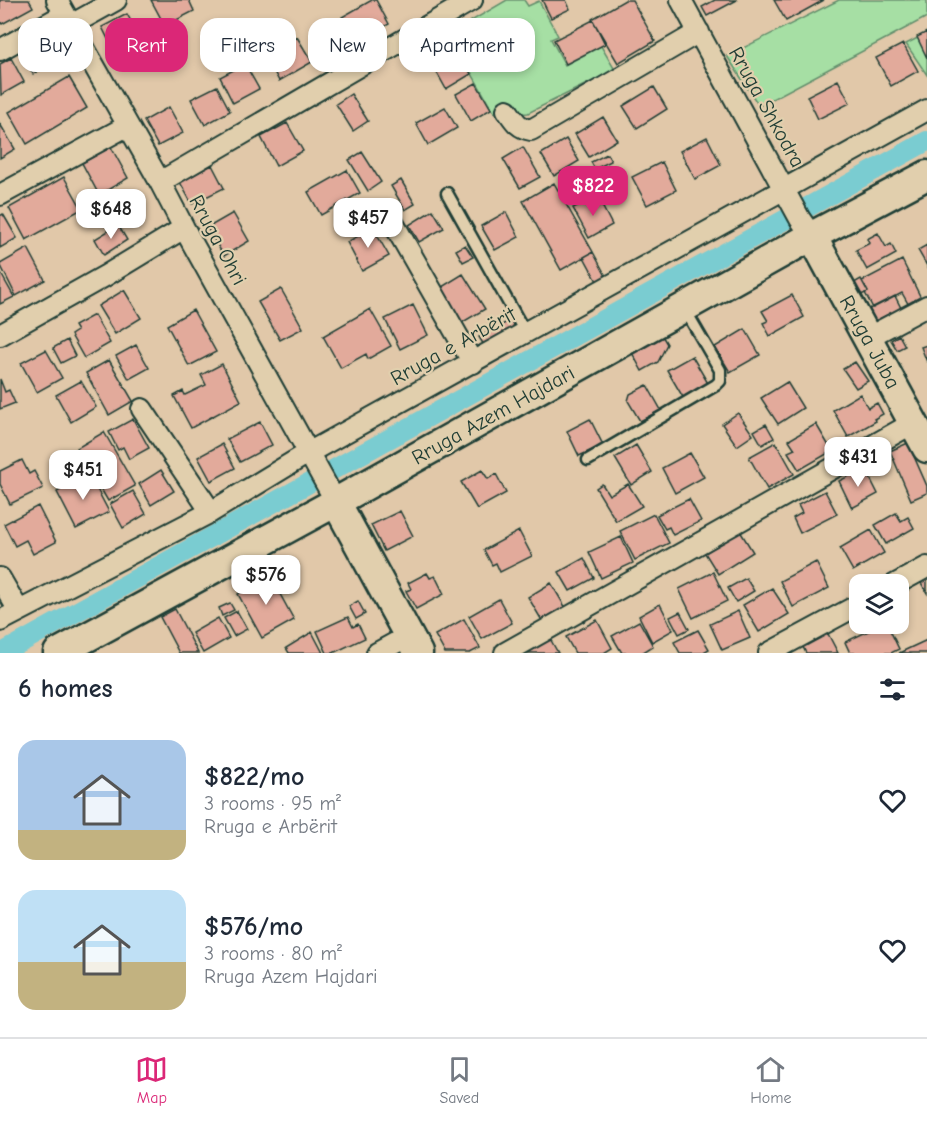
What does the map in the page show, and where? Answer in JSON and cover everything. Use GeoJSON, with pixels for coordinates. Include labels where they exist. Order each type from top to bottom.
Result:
{"type":"FeatureCollection","features":[{"type":"Feature","properties":{"kind":"street"},"geometry":{"type":"LineString","coordinates":[[0,50],[64,13],[116,0]]}},
{"type":"Feature","properties":{"kind":"street"},"geometry":{"type":"LineString","coordinates":[[160,182],[472,0]]}},
{"type":"Feature","properties":{"kind":"street","name":"Rruga Shkodra"},"geometry":{"type":"LineString","coordinates":[[681,0],[802,221]]}},
{"type":"Feature","properties":{"kind":"street","name":"Rruga Ohri"},"geometry":{"type":"LineString","coordinates":[[64,13],[160,182],[333,498]]}},
{"type":"Feature","properties":{"kind":"street"},"geometry":{"type":"LineString","coordinates":[[507,110],[523,129],[531,130],[699,32]]}},
{"type":"Feature","properties":{"kind":"street","name":"Rruga e Arbërit"},"geometry":{"type":"LineString","coordinates":[[0,621],[312,459],[473,363],[927,110]]}},
{"type":"Feature","properties":{"kind":"street"},"geometry":{"type":"LineString","coordinates":[[0,195],[127,126]]}},
{"type":"Feature","properties":{"kind":"street","name":"Rruga Azem Hajdari"},"geometry":{"type":"LineString","coordinates":[[58,653],[333,498],[684,308],[802,221],[927,175]]}},
{"type":"Feature","properties":{"kind":"street"},"geometry":{"type":"LineString","coordinates":[[387,212],[473,363]]}},
{"type":"Feature","properties":{"kind":"street","name":"Rruga Juba"},"geometry":{"type":"LineString","coordinates":[[802,221],[927,448]]}},
{"type":"Feature","properties":{"kind":"street"},"geometry":{"type":"LineString","coordinates":[[0,335],[184,228]]}},
{"type":"Feature","properties":{"kind":"street"},"geometry":{"type":"LineString","coordinates":[[867,338],[927,306]]}},
{"type":"Feature","properties":{"kind":"street"},"geometry":{"type":"LineString","coordinates":[[142,409],[211,512]]}},
{"type":"Feature","properties":{"kind":"street"},"geometry":{"type":"LineString","coordinates":[[505,653],[914,423]]}},
{"type":"Feature","properties":{"kind":"street"},"geometry":{"type":"LineString","coordinates":[[333,498],[413,644],[377,653]]}},
{"type":"Feature","properties":{"kind":"street"},"geometry":{"type":"LineString","coordinates":[[909,577],[927,567]]}},
{"type":"Feature","properties":{"kind":"street"},"geometry":{"type":"LineString","coordinates":[[0,578],[19,611]]}},
{"type":"Feature","properties":{"kind":"street"},"geometry":{"type":"LineString","coordinates":[[769,653],[849,610]]}},
{"type":"Feature","properties":{"kind":"lane"},"geometry":{"type":"LineString","coordinates":[[447,193],[526,334]]}},
{"type":"Feature","properties":{"kind":"lane"},"geometry":{"type":"LineString","coordinates":[[588,460],[716,386],[720,381],[720,370],[684,308]]}},
{"type":"Feature","properties":{"kind":"green space"},"geometry":{"type":"Polygon","coordinates":[[[507,0],[524,0],[528,6],[539,1],[558,36],[551,39],[565,65],[601,46],[615,70],[528,113],[507,115],[494,112],[471,72],[535,72],[535,18],[476,18],[507,0]]]}},
{"type":"Feature","properties":{"kind":"green space"},"geometry":{"type":"Polygon","coordinates":[[[839,0],[927,0],[927,17],[759,106],[727,56],[839,0]]]}},
{"type":"Feature","properties":{"kind":"green space"},"geometry":{"type":"Polygon","coordinates":[[[927,33],[927,75],[906,44],[927,33]]]}},
{"type":"Feature","properties":{"kind":"building"},"geometry":{"type":"Polygon","coordinates":[[[0,0],[29,0],[33,7],[2,24],[0,0]]]}},
{"type":"Feature","properties":{"kind":"building"},"geometry":{"type":"Polygon","coordinates":[[[151,0],[189,0],[194,11],[180,18],[161,18],[151,0]]]}},
{"type":"Feature","properties":{"kind":"building"},"geometry":{"type":"Polygon","coordinates":[[[376,0],[386,18],[343,18],[376,0]]]}},
{"type":"Feature","properties":{"kind":"building"},"geometry":{"type":"Polygon","coordinates":[[[542,0],[566,0],[570,9],[551,18],[542,0]]]}},
{"type":"Feature","properties":{"kind":"building"},"geometry":{"type":"Polygon","coordinates":[[[625,0],[632,0],[655,41],[618,63],[592,19],[625,0]]]}},
{"type":"Feature","properties":{"kind":"building"},"geometry":{"type":"Polygon","coordinates":[[[715,0],[737,0],[707,16],[702,7],[715,0]]]}},
{"type":"Feature","properties":{"kind":"building"},"geometry":{"type":"Polygon","coordinates":[[[774,0],[824,0],[786,21],[774,0]]]}},
{"type":"Feature","properties":{"kind":"building"},"geometry":{"type":"Polygon","coordinates":[[[593,20],[605,44],[566,64],[554,40],[593,20]]]}},
{"type":"Feature","properties":{"kind":"building"},"geometry":{"type":"Polygon","coordinates":[[[927,32],[927,58],[917,37],[927,32]]]}},
{"type":"Feature","properties":{"kind":"building"},"geometry":{"type":"Polygon","coordinates":[[[296,38],[308,55],[308,64],[296,71],[296,38]]]}},
{"type":"Feature","properties":{"kind":"building"},"geometry":{"type":"Polygon","coordinates":[[[903,44],[918,71],[891,86],[876,58],[903,44]]]}},
{"type":"Feature","properties":{"kind":"building"},"geometry":{"type":"Polygon","coordinates":[[[11,58],[24,82],[1,95],[0,64],[11,58]]]}},
{"type":"Feature","properties":{"kind":"building"},"geometry":{"type":"Polygon","coordinates":[[[230,72],[249,72],[259,89],[233,103],[220,77],[230,72]]]}},
{"type":"Feature","properties":{"kind":"building"},"geometry":{"type":"Polygon","coordinates":[[[274,72],[295,72],[279,81],[274,72]]]}},
{"type":"Feature","properties":{"kind":"building"},"geometry":{"type":"Polygon","coordinates":[[[437,72],[470,72],[471,74],[446,89],[437,72]]]}},
{"type":"Feature","properties":{"kind":"building"},"geometry":{"type":"Polygon","coordinates":[[[69,77],[87,108],[27,144],[9,112],[69,77]]]}},
{"type":"Feature","properties":{"kind":"building"},"geometry":{"type":"Polygon","coordinates":[[[838,80],[850,103],[818,119],[807,96],[838,80]]]}},
{"type":"Feature","properties":{"kind":"building"},"geometry":{"type":"Polygon","coordinates":[[[476,83],[491,109],[471,121],[456,94],[476,83]]]}},
{"type":"Feature","properties":{"kind":"building"},"geometry":{"type":"Polygon","coordinates":[[[217,86],[230,111],[205,125],[191,99],[217,86]]]}},
{"type":"Feature","properties":{"kind":"building"},"geometry":{"type":"Polygon","coordinates":[[[654,87],[667,109],[637,128],[623,106],[654,87]]]}},
{"type":"Feature","properties":{"kind":"building"},"geometry":{"type":"Polygon","coordinates":[[[351,94],[368,121],[353,131],[336,104],[351,94]]]}},
{"type":"Feature","properties":{"kind":"building"},"geometry":{"type":"Polygon","coordinates":[[[169,107],[183,133],[158,146],[144,121],[169,107]]]}},
{"type":"Feature","properties":{"kind":"building"},"geometry":{"type":"Polygon","coordinates":[[[445,107],[457,128],[428,145],[416,123],[445,107]]]}},
{"type":"Feature","properties":{"kind":"building"},"geometry":{"type":"Polygon","coordinates":[[[603,117],[617,140],[589,157],[575,134],[603,117]]]}},
{"type":"Feature","properties":{"kind":"building"},"geometry":{"type":"Polygon","coordinates":[[[287,123],[303,151],[276,166],[261,137],[287,123]]]}},
{"type":"Feature","properties":{"kind":"building"},"geometry":{"type":"Polygon","coordinates":[[[0,124],[15,149],[0,158],[0,124]]]}},
{"type":"Feature","properties":{"kind":"building"},"geometry":{"type":"Polygon","coordinates":[[[707,137],[721,165],[695,179],[680,151],[707,137]]]}},
{"type":"Feature","properties":{"kind":"building"},"geometry":{"type":"Polygon","coordinates":[[[566,139],[579,161],[554,176],[541,154],[566,139]]]}},
{"type":"Feature","properties":{"kind":"building"},"geometry":{"type":"Polygon","coordinates":[[[111,147],[128,178],[99,195],[82,163],[111,147]]]}},
{"type":"Feature","properties":{"kind":"building"},"geometry":{"type":"Polygon","coordinates":[[[523,147],[540,177],[520,188],[503,159],[523,147]]]}},
{"type":"Feature","properties":{"kind":"building"},"geometry":{"type":"Polygon","coordinates":[[[362,152],[381,182],[368,191],[349,160],[362,152]]]}},
{"type":"Feature","properties":{"kind":"building"},"geometry":{"type":"Polygon","coordinates":[[[607,154],[611,161],[595,169],[591,162],[607,154]]]}},
{"type":"Feature","properties":{"kind":"building"},"geometry":{"type":"Polygon","coordinates":[[[662,162],[676,190],[647,205],[632,177],[662,162]]]}},
{"type":"Feature","properties":{"kind":"building"},"geometry":{"type":"Polygon","coordinates":[[[212,165],[224,188],[192,204],[180,182],[212,165]]]}},
{"type":"Feature","properties":{"kind":"building"},"geometry":{"type":"Polygon","coordinates":[[[347,170],[360,193],[321,215],[308,192],[347,170]]]}},
{"type":"Feature","properties":{"kind":"building"},"geometry":{"type":"Polygon","coordinates":[[[64,177],[82,209],[26,240],[9,208],[64,177]]]}},
{"type":"Feature","properties":{"kind":"building"},"geometry":{"type":"Polygon","coordinates":[[[401,180],[415,204],[405,210],[391,186],[401,180]]]}},
{"type":"Feature","properties":{"kind":"building"},"geometry":{"type":"Polygon","coordinates":[[[554,183],[593,252],[561,270],[523,201],[554,183]]]}},
{"type":"Feature","properties":{"kind":"building"},"geometry":{"type":"Polygon","coordinates":[[[597,196],[612,225],[589,238],[573,208],[597,196]]]}},
{"type":"Feature","properties":{"kind":"building"},"geometry":{"type":"Polygon","coordinates":[[[433,210],[444,228],[419,242],[409,225],[433,210]]]}},
{"type":"Feature","properties":{"kind":"building"},"geometry":{"type":"Polygon","coordinates":[[[506,212],[519,237],[495,250],[481,226],[506,212]]]}},
{"type":"Feature","properties":{"kind":"building"},"geometry":{"type":"Polygon","coordinates":[[[233,213],[249,241],[224,256],[207,228],[233,213]]]}},
{"type":"Feature","properties":{"kind":"building"},"geometry":{"type":"Polygon","coordinates":[[[3,214],[17,238],[0,248],[0,216],[3,214]]]}},
{"type":"Feature","properties":{"kind":"building"},"geometry":{"type":"Polygon","coordinates":[[[118,225],[127,240],[104,255],[95,239],[118,225]]]}},
{"type":"Feature","properties":{"kind":"building"},"geometry":{"type":"Polygon","coordinates":[[[373,228],[389,256],[362,271],[347,242],[373,228]]]}},
{"type":"Feature","properties":{"kind":"building"},"geometry":{"type":"Polygon","coordinates":[[[878,233],[886,247],[891,244],[896,254],[867,270],[856,250],[870,243],[867,239],[878,233]]]}},
{"type":"Feature","properties":{"kind":"building"},"geometry":{"type":"Polygon","coordinates":[[[465,245],[473,257],[463,262],[456,250],[465,245]]]}},
{"type":"Feature","properties":{"kind":"building"},"geometry":{"type":"Polygon","coordinates":[[[927,245],[927,266],[918,250],[927,245]]]}},
{"type":"Feature","properties":{"kind":"building"},"geometry":{"type":"Polygon","coordinates":[[[28,248],[45,280],[16,296],[0,264],[28,248]]]}},
{"type":"Feature","properties":{"kind":"building"},"geometry":{"type":"Polygon","coordinates":[[[593,252],[607,278],[598,283],[584,257],[593,252]]]}},
{"type":"Feature","properties":{"kind":"building"},"geometry":{"type":"Polygon","coordinates":[[[902,260],[923,302],[911,309],[902,293],[873,308],[862,281],[902,260]]]}},
{"type":"Feature","properties":{"kind":"building"},"geometry":{"type":"Polygon","coordinates":[[[0,272],[14,297],[0,304],[0,272]]]}},
{"type":"Feature","properties":{"kind":"building"},"geometry":{"type":"Polygon","coordinates":[[[463,274],[485,309],[458,325],[437,290],[463,274]]]}},
{"type":"Feature","properties":{"kind":"building"},"geometry":{"type":"Polygon","coordinates":[[[861,279],[868,292],[861,295],[854,283],[861,279]]]}},
{"type":"Feature","properties":{"kind":"building"},"geometry":{"type":"Polygon","coordinates":[[[281,289],[303,328],[280,340],[258,302],[281,289]]]}},
{"type":"Feature","properties":{"kind":"building"},"geometry":{"type":"Polygon","coordinates":[[[124,290],[141,318],[115,334],[98,306],[124,290]]]}},
{"type":"Feature","properties":{"kind":"building"},"geometry":{"type":"Polygon","coordinates":[[[792,295],[804,317],[770,336],[763,323],[768,321],[762,311],[792,295]]]}},
{"type":"Feature","properties":{"kind":"building"},"geometry":{"type":"Polygon","coordinates":[[[895,296],[901,308],[875,321],[869,309],[895,296]]]}},
{"type":"Feature","properties":{"kind":"building"},"geometry":{"type":"Polygon","coordinates":[[[413,305],[428,335],[400,349],[385,319],[413,305]]]}},
{"type":"Feature","properties":{"kind":"building"},"geometry":{"type":"Polygon","coordinates":[[[370,309],[391,346],[368,359],[366,354],[341,368],[323,336],[370,309]]]}},
{"type":"Feature","properties":{"kind":"building"},"geometry":{"type":"Polygon","coordinates":[[[193,310],[216,352],[189,366],[167,325],[193,310]]]}},
{"type":"Feature","properties":{"kind":"building"},"geometry":{"type":"Polygon","coordinates":[[[94,315],[110,343],[84,358],[71,335],[77,331],[74,326],[94,315]]]}},
{"type":"Feature","properties":{"kind":"building"},"geometry":{"type":"Polygon","coordinates":[[[511,320],[517,331],[485,347],[479,337],[511,320]]]}},
{"type":"Feature","properties":{"kind":"building"},"geometry":{"type":"Polygon","coordinates":[[[745,329],[760,355],[730,372],[715,347],[745,329]]]}},
{"type":"Feature","properties":{"kind":"building"},"geometry":{"type":"Polygon","coordinates":[[[660,332],[667,344],[658,362],[642,371],[630,349],[660,332]]]}},
{"type":"Feature","properties":{"kind":"building"},"geometry":{"type":"Polygon","coordinates":[[[899,335],[905,346],[897,350],[891,340],[899,335]]]}},
{"type":"Feature","properties":{"kind":"building"},"geometry":{"type":"Polygon","coordinates":[[[67,340],[75,356],[61,363],[53,348],[67,340]]]}},
{"type":"Feature","properties":{"kind":"building"},"geometry":{"type":"Polygon","coordinates":[[[136,345],[149,368],[129,379],[116,356],[136,345]]]}},
{"type":"Feature","properties":{"kind":"building"},"geometry":{"type":"Polygon","coordinates":[[[927,345],[927,362],[921,347],[927,345]]]}},
{"type":"Feature","properties":{"kind":"building"},"geometry":{"type":"Polygon","coordinates":[[[46,350],[62,378],[37,392],[21,363],[46,350]]]}},
{"type":"Feature","properties":{"kind":"building"},"geometry":{"type":"Polygon","coordinates":[[[692,356],[709,385],[684,399],[667,370],[692,356]]]}},
{"type":"Feature","properties":{"kind":"building"},"geometry":{"type":"Polygon","coordinates":[[[109,360],[133,401],[109,415],[86,373],[109,360]]]}},
{"type":"Feature","properties":{"kind":"building"},"geometry":{"type":"Polygon","coordinates":[[[855,362],[868,381],[856,388],[843,369],[855,362]]]}},
{"type":"Feature","properties":{"kind":"building"},"geometry":{"type":"Polygon","coordinates":[[[222,364],[241,401],[191,428],[174,396],[183,391],[185,395],[206,385],[201,375],[222,364]]]}},
{"type":"Feature","properties":{"kind":"building"},"geometry":{"type":"Polygon","coordinates":[[[0,379],[5,392],[9,390],[15,403],[0,409],[0,379]]]}},
{"type":"Feature","properties":{"kind":"building"},"geometry":{"type":"Polygon","coordinates":[[[81,381],[96,407],[71,422],[56,395],[81,381]]]}},
{"type":"Feature","properties":{"kind":"building"},"geometry":{"type":"Polygon","coordinates":[[[787,382],[803,408],[778,424],[761,398],[787,382]]]}},
{"type":"Feature","properties":{"kind":"building"},"geometry":{"type":"Polygon","coordinates":[[[647,385],[661,410],[640,421],[628,401],[630,394],[647,385]]]}},
{"type":"Feature","properties":{"kind":"building"},"geometry":{"type":"Polygon","coordinates":[[[860,394],[868,408],[877,403],[883,414],[874,419],[876,421],[848,437],[833,410],[860,394]]]}},
{"type":"Feature","properties":{"kind":"building"},"geometry":{"type":"Polygon","coordinates":[[[738,413],[753,435],[737,446],[722,424],[738,413]]]}},
{"type":"Feature","properties":{"kind":"building"},"geometry":{"type":"Polygon","coordinates":[[[133,419],[149,448],[129,459],[123,447],[118,450],[109,432],[133,419]]]}},
{"type":"Feature","properties":{"kind":"building"},"geometry":{"type":"Polygon","coordinates":[[[590,419],[603,445],[579,456],[567,431],[590,419]]]}},
{"type":"Feature","properties":{"kind":"building"},"geometry":{"type":"Polygon","coordinates":[[[260,422],[272,445],[240,462],[227,439],[260,422]]]}},
{"type":"Feature","properties":{"kind":"building"},"geometry":{"type":"Polygon","coordinates":[[[766,424],[774,438],[762,445],[754,431],[766,424]]]}},
{"type":"Feature","properties":{"kind":"building"},"geometry":{"type":"Polygon","coordinates":[[[816,424],[832,451],[799,470],[788,452],[795,449],[789,440],[816,424]]]}},
{"type":"Feature","properties":{"kind":"building"},"geometry":{"type":"Polygon","coordinates":[[[104,432],[135,486],[108,501],[77,448],[104,432]]]}},
{"type":"Feature","properties":{"kind":"building"},"geometry":{"type":"Polygon","coordinates":[[[776,442],[794,474],[767,489],[749,457],[776,442]]]}},
{"type":"Feature","properties":{"kind":"building"},"geometry":{"type":"Polygon","coordinates":[[[908,443],[927,486],[927,493],[911,500],[890,451],[908,443]]]}},
{"type":"Feature","properties":{"kind":"building"},"geometry":{"type":"Polygon","coordinates":[[[222,444],[235,468],[211,481],[198,457],[222,444]]]}},
{"type":"Feature","properties":{"kind":"building"},"geometry":{"type":"Polygon","coordinates":[[[636,445],[652,472],[631,485],[615,458],[636,445]]]}},
{"type":"Feature","properties":{"kind":"building"},"geometry":{"type":"Polygon","coordinates":[[[690,453],[704,477],[675,493],[662,468],[690,453]]]}},
{"type":"Feature","properties":{"kind":"building"},"geometry":{"type":"Polygon","coordinates":[[[22,460],[29,474],[34,471],[43,488],[10,504],[0,484],[0,471],[22,460]]]}},
{"type":"Feature","properties":{"kind":"building"},"geometry":{"type":"Polygon","coordinates":[[[865,468],[878,494],[852,508],[839,481],[865,468]]]}},
{"type":"Feature","properties":{"kind":"building"},"geometry":{"type":"Polygon","coordinates":[[[161,470],[174,491],[151,505],[139,484],[161,470]]]}},
{"type":"Feature","properties":{"kind":"building"},"geometry":{"type":"Polygon","coordinates":[[[482,470],[488,479],[496,474],[506,493],[477,509],[461,482],[482,470]]]}},
{"type":"Feature","properties":{"kind":"building"},"geometry":{"type":"Polygon","coordinates":[[[88,472],[109,512],[76,529],[57,492],[69,485],[68,482],[88,472]]]}},
{"type":"Feature","properties":{"kind":"building"},"geometry":{"type":"Polygon","coordinates":[[[602,484],[609,495],[628,484],[642,506],[616,521],[596,488],[602,484]]]}},
{"type":"Feature","properties":{"kind":"building"},"geometry":{"type":"Polygon","coordinates":[[[133,491],[146,514],[123,528],[110,504],[133,491]]]}},
{"type":"Feature","properties":{"kind":"building"},"geometry":{"type":"Polygon","coordinates":[[[825,491],[837,514],[800,533],[793,518],[802,513],[798,505],[825,491]]]}},
{"type":"Feature","properties":{"kind":"building"},"geometry":{"type":"Polygon","coordinates":[[[689,499],[701,521],[673,535],[669,527],[665,529],[657,515],[689,499]]]}},
{"type":"Feature","properties":{"kind":"building"},"geometry":{"type":"Polygon","coordinates":[[[38,506],[56,542],[33,554],[26,540],[15,546],[4,524],[38,506]]]}},
{"type":"Feature","properties":{"kind":"building"},"geometry":{"type":"Polygon","coordinates":[[[400,511],[413,536],[384,551],[371,525],[400,511]]]}},
{"type":"Feature","properties":{"kind":"building"},"geometry":{"type":"Polygon","coordinates":[[[896,513],[901,521],[908,517],[914,528],[886,544],[875,525],[896,513]]]}},
{"type":"Feature","properties":{"kind":"building"},"geometry":{"type":"Polygon","coordinates":[[[654,514],[669,543],[635,560],[620,531],[654,514]]]}},
{"type":"Feature","properties":{"kind":"building"},"geometry":{"type":"Polygon","coordinates":[[[871,530],[884,553],[853,571],[840,548],[871,530]]]}},
{"type":"Feature","properties":{"kind":"building"},"geometry":{"type":"Polygon","coordinates":[[[519,531],[532,556],[500,572],[496,563],[492,565],[484,550],[519,531]]]}},
{"type":"Feature","properties":{"kind":"building"},"geometry":{"type":"Polygon","coordinates":[[[740,531],[753,552],[718,574],[705,553],[740,531]]]}},
{"type":"Feature","properties":{"kind":"building"},"geometry":{"type":"Polygon","coordinates":[[[621,537],[633,563],[601,578],[589,552],[621,537]]]}},
{"type":"Feature","properties":{"kind":"building"},"geometry":{"type":"Polygon","coordinates":[[[584,558],[594,578],[570,591],[559,572],[584,558]]]}},
{"type":"Feature","properties":{"kind":"building"},"geometry":{"type":"Polygon","coordinates":[[[816,562],[829,588],[793,607],[780,581],[816,562]]]}},
{"type":"Feature","properties":{"kind":"building"},"geometry":{"type":"Polygon","coordinates":[[[268,572],[294,620],[262,638],[238,594],[257,584],[254,579],[268,572]]]}},
{"type":"Feature","properties":{"kind":"building"},"geometry":{"type":"Polygon","coordinates":[[[713,572],[727,601],[693,618],[679,589],[713,572]]]}},
{"type":"Feature","properties":{"kind":"building"},"geometry":{"type":"Polygon","coordinates":[[[427,573],[430,578],[435,576],[444,594],[416,609],[406,591],[411,589],[408,583],[427,573]]]}},
{"type":"Feature","properties":{"kind":"building"},"geometry":{"type":"Polygon","coordinates":[[[927,577],[927,593],[920,581],[927,577]]]}},
{"type":"Feature","properties":{"kind":"building"},"geometry":{"type":"Polygon","coordinates":[[[746,578],[754,591],[736,602],[728,588],[746,578]]]}},
{"type":"Feature","properties":{"kind":"building"},"geometry":{"type":"Polygon","coordinates":[[[551,583],[567,610],[544,624],[528,597],[551,583]]]}},
{"type":"Feature","properties":{"kind":"building"},"geometry":{"type":"Polygon","coordinates":[[[772,588],[789,614],[759,632],[743,605],[772,588]]]}},
{"type":"Feature","properties":{"kind":"building"},"geometry":{"type":"Polygon","coordinates":[[[499,599],[512,623],[482,639],[469,616],[499,599]]]}},
{"type":"Feature","properties":{"kind":"building"},"geometry":{"type":"Polygon","coordinates":[[[358,601],[365,614],[356,619],[349,606],[358,601]]]}},
{"type":"Feature","properties":{"kind":"building"},"geometry":{"type":"Polygon","coordinates":[[[230,603],[234,610],[222,616],[219,608],[230,603]]]}},
{"type":"Feature","properties":{"kind":"building"},"geometry":{"type":"Polygon","coordinates":[[[660,604],[673,630],[652,642],[639,616],[660,604]]]}},
{"type":"Feature","properties":{"kind":"building"},"geometry":{"type":"Polygon","coordinates":[[[175,609],[198,653],[179,653],[160,617],[175,609]]]}},
{"type":"Feature","properties":{"kind":"building"},"geometry":{"type":"Polygon","coordinates":[[[237,611],[247,629],[234,636],[224,618],[237,611]]]}},
{"type":"Feature","properties":{"kind":"building"},"geometry":{"type":"Polygon","coordinates":[[[738,611],[750,638],[722,650],[710,624],[738,611]]]}},
{"type":"Feature","properties":{"kind":"building"},"geometry":{"type":"Polygon","coordinates":[[[680,612],[689,629],[679,634],[670,617],[680,612]]]}},
{"type":"Feature","properties":{"kind":"building"},"geometry":{"type":"Polygon","coordinates":[[[348,617],[353,627],[358,624],[365,638],[333,653],[327,653],[317,631],[348,617]]]}},
{"type":"Feature","properties":{"kind":"building"},"geometry":{"type":"Polygon","coordinates":[[[218,618],[229,638],[203,653],[192,633],[218,618]]]}},
{"type":"Feature","properties":{"kind":"building"},"geometry":{"type":"Polygon","coordinates":[[[464,619],[480,648],[470,653],[445,653],[435,635],[464,619]]]}},
{"type":"Feature","properties":{"kind":"building"},"geometry":{"type":"Polygon","coordinates":[[[597,620],[612,648],[604,653],[575,653],[566,637],[597,620]]]}},
{"type":"Feature","properties":{"kind":"building"},"geometry":{"type":"Polygon","coordinates":[[[639,621],[653,646],[642,653],[622,653],[612,636],[639,621]]]}},
{"type":"Feature","properties":{"kind":"building"},"geometry":{"type":"Polygon","coordinates":[[[698,630],[709,649],[702,653],[680,653],[674,642],[698,630]]]}},
{"type":"Feature","properties":{"kind":"building"},"geometry":{"type":"Polygon","coordinates":[[[826,630],[838,653],[806,653],[801,643],[826,630]]]}},
{"type":"Feature","properties":{"kind":"building"},"geometry":{"type":"Polygon","coordinates":[[[312,632],[323,653],[289,653],[286,648],[312,632]]]}},
{"type":"Feature","properties":{"kind":"building"},"geometry":{"type":"Polygon","coordinates":[[[862,634],[892,634],[899,649],[891,653],[850,653],[845,642],[862,634]]]}},
{"type":"Feature","properties":{"kind":"building"},"geometry":{"type":"Polygon","coordinates":[[[548,635],[558,653],[528,653],[525,647],[548,635]]]}},
{"type":"Feature","properties":{"kind":"building"},"geometry":{"type":"Polygon","coordinates":[[[927,640],[927,653],[899,653],[927,640]]]}},
{"type":"Feature","properties":{"kind":"waterway"},"geometry":{"type":"LineString","coordinates":[[2,653],[927,141]]}}]}
